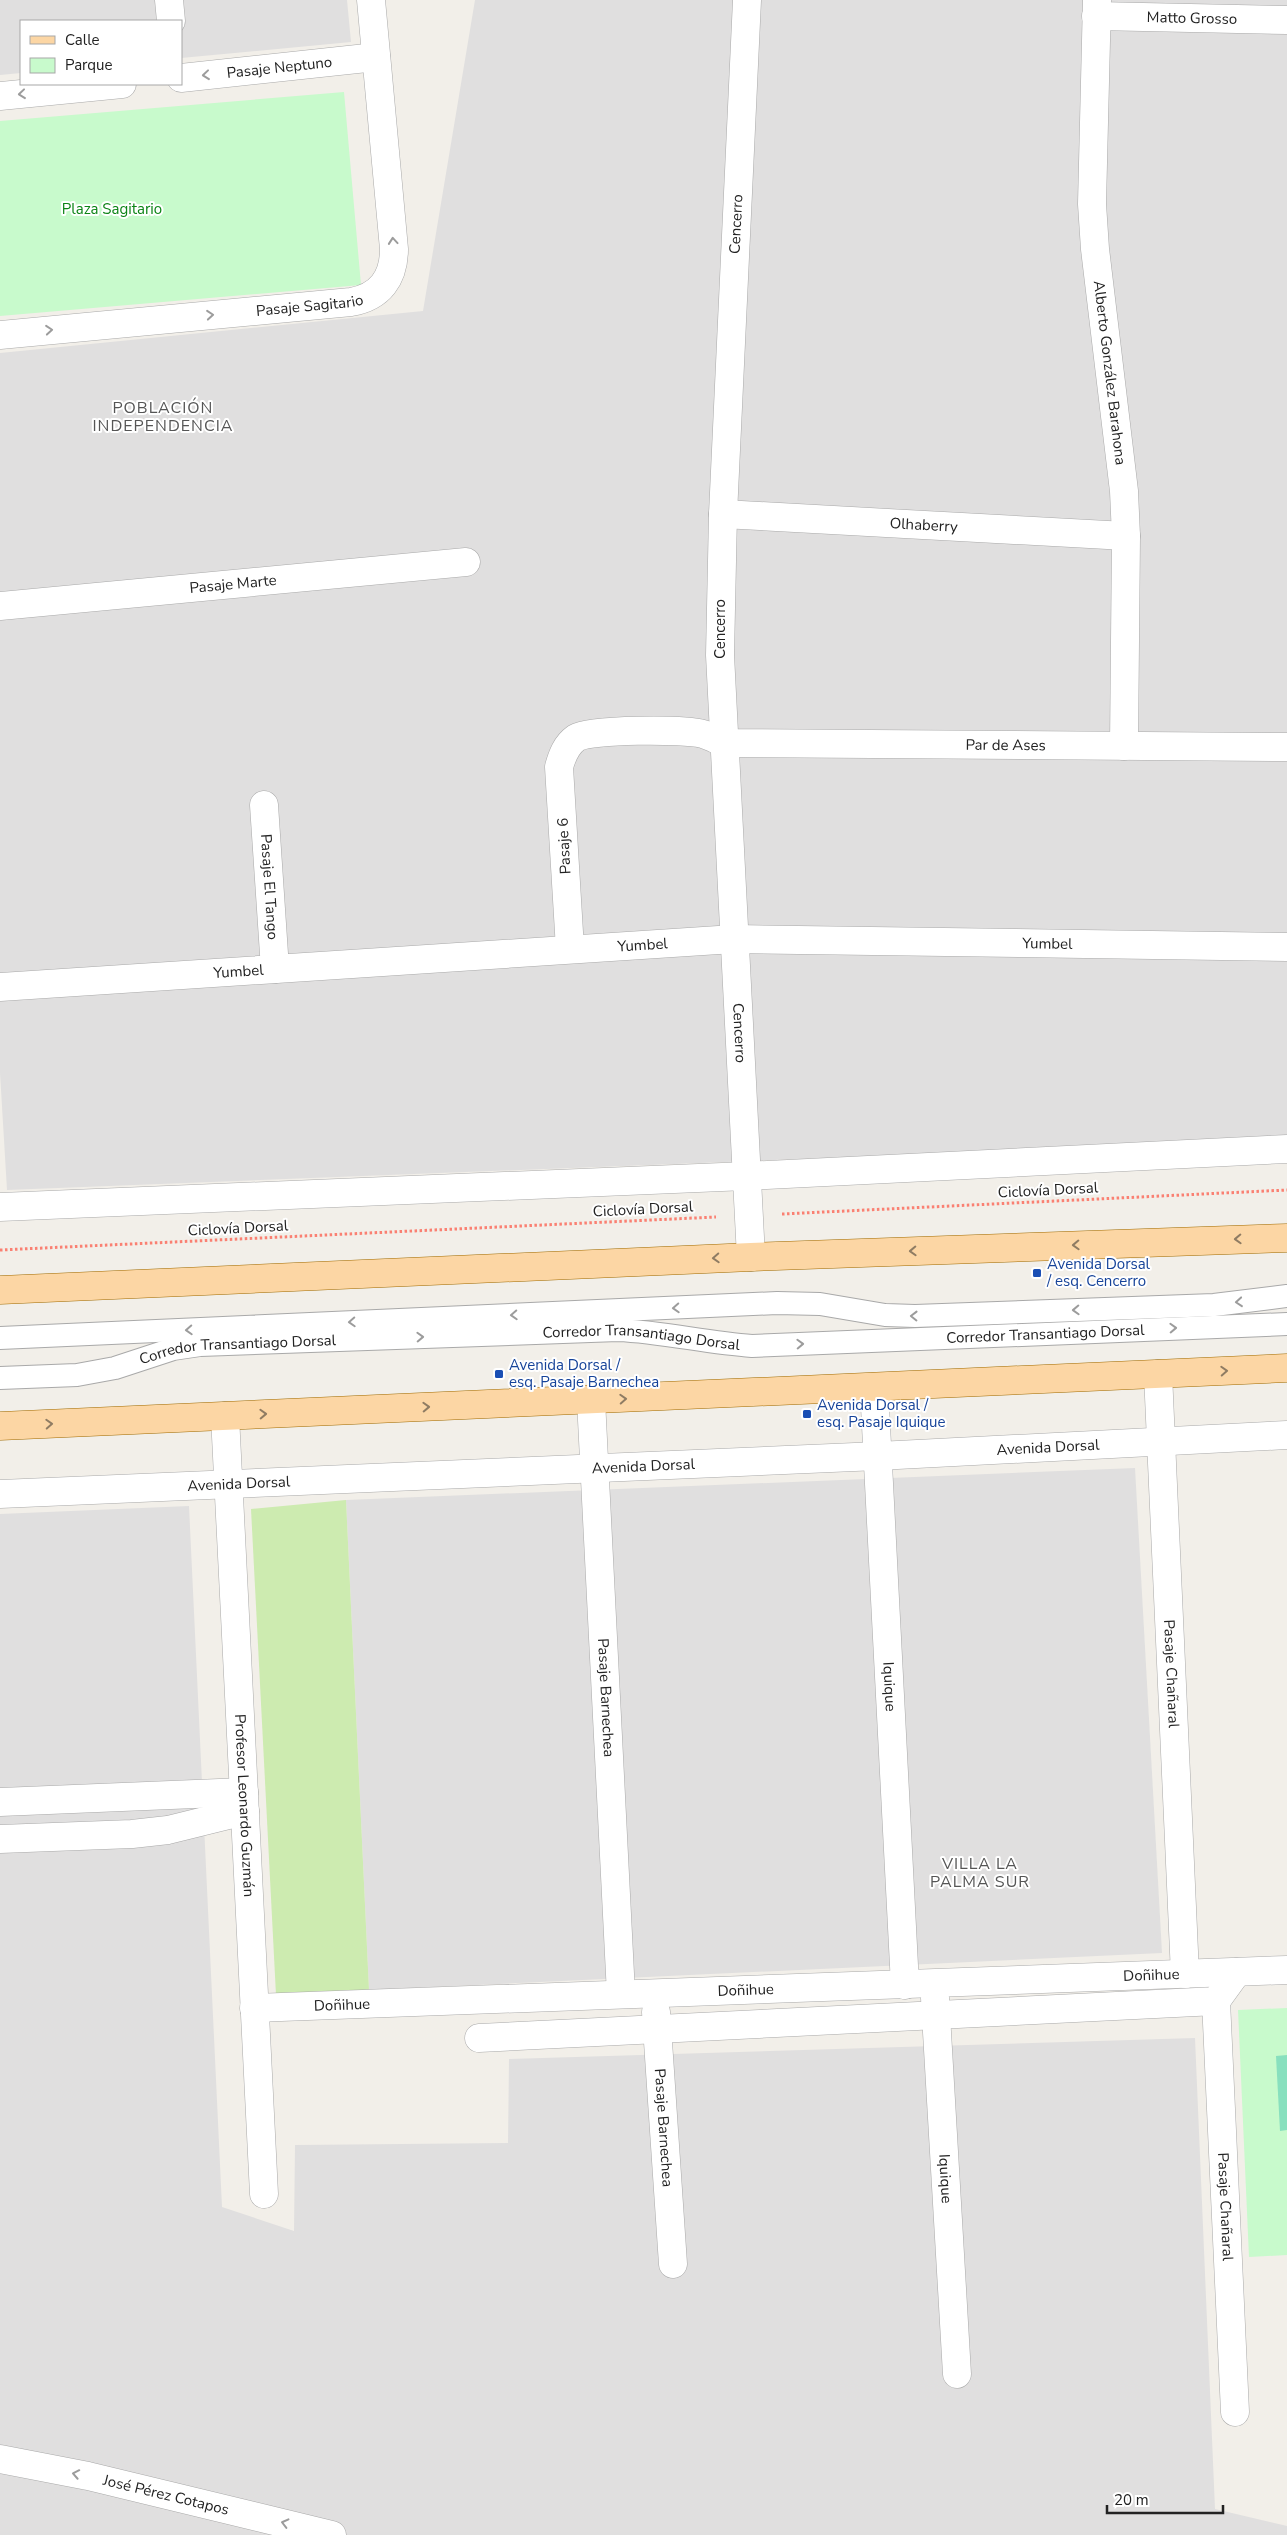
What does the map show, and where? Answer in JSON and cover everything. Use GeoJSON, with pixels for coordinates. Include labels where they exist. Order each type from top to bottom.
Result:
{"type":"FeatureCollection","features":[{"type":"Feature","properties":{"kind":"main road"},"geometry":{"type":"LineString","coordinates":[[0,1290],[751,1257],[1287,1238]]}},
{"type":"Feature","properties":{"kind":"main road"},"geometry":{"type":"LineString","coordinates":[[0,1426],[1287,1368]]}},
{"type":"Feature","properties":{"kind":"street"},"geometry":{"type":"LineString","coordinates":[[169,0],[171,20]]}},
{"type":"Feature","properties":{"kind":"street","name":"Pasaje Sagitario"},"geometry":{"type":"LineString","coordinates":[[0,335],[351,302],[363,300],[374,294],[391,275],[394,249],[371,0]]}},
{"type":"Feature","properties":{"kind":"street","name":"Cencerro"},"geometry":{"type":"LineString","coordinates":[[747,0],[722,514],[720,655],[751,1257]]}},
{"type":"Feature","properties":{"kind":"street","name":"Matto Grosso"},"geometry":{"type":"LineString","coordinates":[[1096,8],[1287,20]]}},
{"type":"Feature","properties":{"kind":"street","name":"Alberto González Barahona"},"geometry":{"type":"LineString","coordinates":[[1096,8],[1092,160],[1095,249],[1116,419],[1126,536],[1124,746]]}},
{"type":"Feature","properties":{"kind":"street","name":"Pasaje Neptuno"},"geometry":{"type":"LineString","coordinates":[[182,78],[376,57]]}},
{"type":"Feature","properties":{"kind":"street"},"geometry":{"type":"LineString","coordinates":[[0,96],[112,85]]}},
{"type":"Feature","properties":{"kind":"street","name":"Olhaberry"},"geometry":{"type":"LineString","coordinates":[[722,514],[1126,536]]}},
{"type":"Feature","properties":{"kind":"street","name":"Pasaje Marte"},"geometry":{"type":"LineString","coordinates":[[0,606],[466,562]]}},
{"type":"Feature","properties":{"kind":"street","name":"Pasaje 6"},"geometry":{"type":"LineString","coordinates":[[570,949],[559,767],[562,755],[568,745],[585,734],[631,732],[685,732],[702,734],[724,743]]}},
{"type":"Feature","properties":{"kind":"street","name":"Par de Ases"},"geometry":{"type":"LineString","coordinates":[[724,743],[1287,747]]}},
{"type":"Feature","properties":{"kind":"street","name":"Pasaje El Tango"},"geometry":{"type":"LineString","coordinates":[[264,805],[275,969]]}},
{"type":"Feature","properties":{"kind":"street","name":"Yumbel"},"geometry":{"type":"LineString","coordinates":[[0,987],[734,939],[1287,947]]}},
{"type":"Feature","properties":{"kind":"street"},"geometry":{"type":"LineString","coordinates":[[0,1207],[746,1176],[1287,1148]]}},
{"type":"Feature","properties":{"kind":"street","name":"Pasaje Chañaral"},"geometry":{"type":"LineString","coordinates":[[1158,1374],[1185,1974]]}},
{"type":"Feature","properties":{"kind":"street","name":"Iquique"},"geometry":{"type":"LineString","coordinates":[[874,1387],[905,1985]]}},
{"type":"Feature","properties":{"kind":"street","name":"Pasaje Barnechea"},"geometry":{"type":"LineString","coordinates":[[591,1400],[621,1994]]}},
{"type":"Feature","properties":{"kind":"street","name":"Profesor Leonardo Guzmán"},"geometry":{"type":"LineString","coordinates":[[225,1416],[264,2194]]}},
{"type":"Feature","properties":{"kind":"street","name":"Avenida Dorsal"},"geometry":{"type":"LineString","coordinates":[[0,1494],[878,1456],[1287,1435]]}},
{"type":"Feature","properties":{"kind":"street"},"geometry":{"type":"LineString","coordinates":[[0,1802],[244,1802]]}},
{"type":"Feature","properties":{"kind":"street"},"geometry":{"type":"LineString","coordinates":[[0,1839],[132,1834],[168,1830],[244,1802]]}},
{"type":"Feature","properties":{"kind":"street","name":"Doñihue"},"geometry":{"type":"LineString","coordinates":[[254,2008],[1287,1970]]}},
{"type":"Feature","properties":{"kind":"street"},"geometry":{"type":"LineString","coordinates":[[1216,2001],[1237,1972]]}},
{"type":"Feature","properties":{"kind":"street","name":"Iquique"},"geometry":{"type":"LineString","coordinates":[[934,1984],[957,2374]]}},
{"type":"Feature","properties":{"kind":"street","name":"Pasaje Barnechea"},"geometry":{"type":"LineString","coordinates":[[655,1993],[673,2264]]}},
{"type":"Feature","properties":{"kind":"street","name":"Pasaje Chañaral"},"geometry":{"type":"LineString","coordinates":[[1216,2001],[1234,2412]]}},
{"type":"Feature","properties":{"kind":"street","name":"Doñihue"},"geometry":{"type":"LineString","coordinates":[[479,2038],[1216,2001]]}},
{"type":"Feature","properties":{"kind":"street","name":"José Pérez Cotapos"},"geometry":{"type":"LineString","coordinates":[[0,2459],[116,2482],[332,2535]]}},
{"type":"Feature","properties":{"kind":"lane","name":"Corredor Transantiago Dorsal"},"geometry":{"type":"LineString","coordinates":[[0,1338],[777,1303],[820,1304],[885,1315],[915,1316],[1214,1304],[1287,1296]]}},
{"type":"Feature","properties":{"kind":"lane","name":"Corredor Transantiago Dorsal"},"geometry":{"type":"LineString","coordinates":[[0,1378],[77,1375],[115,1368],[173,1349],[200,1345],[618,1330],[652,1332],[718,1343],[752,1346],[1287,1324]]}},
{"type":"Feature","properties":{"kind":"path","name":"Ciclovía Dorsal"},"geometry":{"type":"LineString","coordinates":[[0,1250],[1287,1190]]}},
{"type":"Feature","properties":{"kind":"shaded area"},"geometry":{"type":"Polygon","coordinates":[[[0,0],[347,0],[351,42],[182,58],[182,20],[20,20],[20,73],[0,75],[0,0]]]}},
{"type":"Feature","properties":{"kind":"shaded area"},"geometry":{"type":"Polygon","coordinates":[[[475,0],[1287,0],[1287,1140],[7,1190],[0,1073],[0,353],[423,311],[475,0]]]}},
{"type":"Feature","properties":{"kind":"shaded area"},"geometry":{"type":"Polygon","coordinates":[[[1135,1468],[1162,1953],[369,1990],[346,1500],[1135,1468]]]}},
{"type":"Feature","properties":{"kind":"shaded area"},"geometry":{"type":"Polygon","coordinates":[[[189,1506],[222,2207],[294,2231],[295,2145],[508,2143],[509,2059],[1195,2038],[1215,2509],[1287,2526],[1287,2535],[0,2535],[0,1514],[189,1506]]]}},
{"type":"Feature","properties":{"kind":"green space","name":"Plaza Sagitario"},"geometry":{"type":"Polygon","coordinates":[[[344,92],[361,285],[0,316],[0,121],[344,92]]]}},
{"type":"Feature","properties":{"kind":"green space"},"geometry":{"type":"Polygon","coordinates":[[[346,1500],[369,1990],[276,1995],[251,1509],[346,1500]]]}},
{"type":"Feature","properties":{"kind":"green space"},"geometry":{"type":"Polygon","coordinates":[[[1287,2008],[1287,2255],[1249,2257],[1238,2010],[1287,2008]]]}},
{"type":"Feature","properties":{"kind":"green space"},"geometry":{"type":"Polygon","coordinates":[[[1287,2055],[1287,2130],[1280,2131],[1276,2056],[1287,2055]]]}},
{"type":"Feature","properties":{"kind":"place","name":"Avenida Dorsal / esq. Cencerro"},"geometry":{"type":"Point","coordinates":[1037,1273]}},
{"type":"Feature","properties":{"kind":"place","name":"Avenida Dorsal / esq. Pasaje Barnechea"},"geometry":{"type":"Point","coordinates":[499,1374]}},
{"type":"Feature","properties":{"kind":"place","name":"Avenida Dorsal / esq. Pasaje Iquique"},"geometry":{"type":"Point","coordinates":[807,1414]}},
{"type":"Feature","properties":{"kind":"district","name":"POBLACIÓN INDEPENDENCIA"},"geometry":{"type":"Point","coordinates":[163,417]}},
{"type":"Feature","properties":{"kind":"district","name":"VILLA LA PALMA SUR"},"geometry":{"type":"Point","coordinates":[980,1873]}}]}
